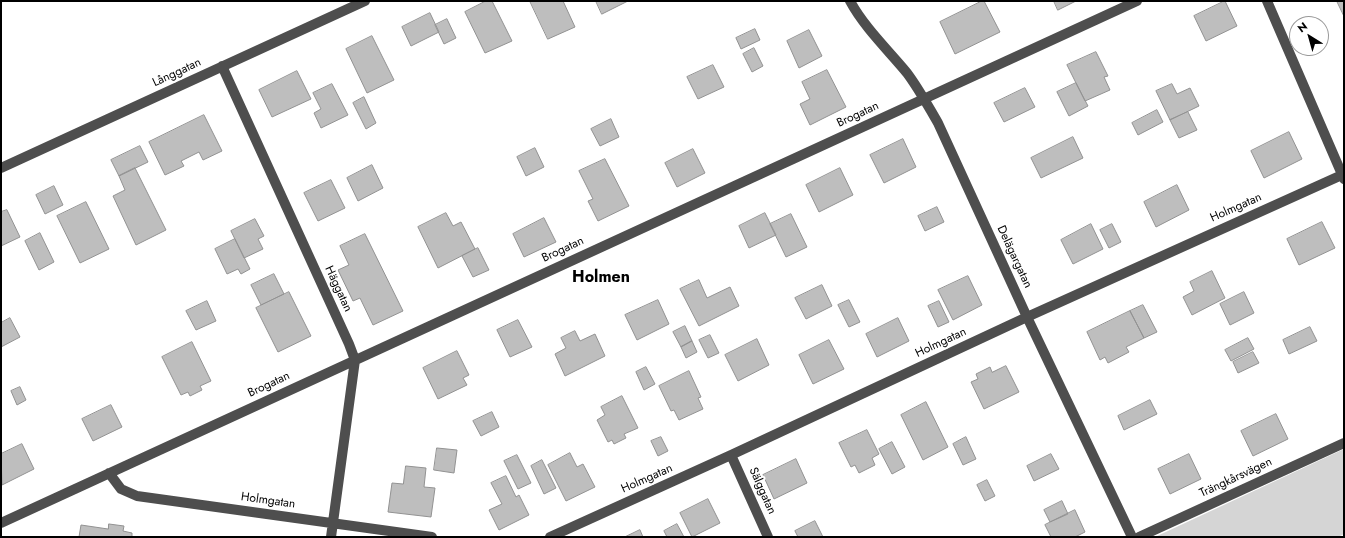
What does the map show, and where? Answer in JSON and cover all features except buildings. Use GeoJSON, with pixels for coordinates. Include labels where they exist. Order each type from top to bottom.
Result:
{"type":"FeatureCollection","features":[{"type":"Feature","properties":{"kind":"street","name":"Långgatan"},"geometry":{"type":"LineString","coordinates":[[1,168],[365,1]]}},
{"type":"Feature","properties":{"kind":"street","name":"Delägargatan"},"geometry":{"type":"LineString","coordinates":[[850,1],[870,29],[908,75],[938,123],[1027,317],[1132,537]]}},
{"type":"Feature","properties":{"kind":"street","name":"Brogatan"},"geometry":{"type":"LineString","coordinates":[[1,523],[1137,1]]}},
{"type":"Feature","properties":{"kind":"street"},"geometry":{"type":"LineString","coordinates":[[1267,1],[1343,176]]}},
{"type":"Feature","properties":{"kind":"street","name":"Häggatan"},"geometry":{"type":"LineString","coordinates":[[222,66],[346,337],[354,360],[331,537]]}},
{"type":"Feature","properties":{"kind":"street","name":"Holmgatan"},"geometry":{"type":"LineString","coordinates":[[550,537],[731,455],[1027,317],[1343,176]]}},
{"type":"Feature","properties":{"kind":"street","name":"Trängkårsvägen"},"geometry":{"type":"LineString","coordinates":[[1139,537],[1344,443]]}},
{"type":"Feature","properties":{"kind":"street","name":"Sälggatan"},"geometry":{"type":"LineString","coordinates":[[731,455],[768,537]]}},
{"type":"Feature","properties":{"kind":"street","name":"Holmgatan"},"geometry":{"type":"LineString","coordinates":[[109,473],[121,489],[137,496],[432,537]]}},
{"type":"Feature","properties":{"kind":"shaded area"},"geometry":{"type":"Polygon","coordinates":[[[1344,449],[1344,534],[1338,537],[1155,537],[1344,449]]]}},
{"type":"Feature","properties":{"kind":"district","name":"Holmen"},"geometry":{"type":"Point","coordinates":[601,278]}}]}
